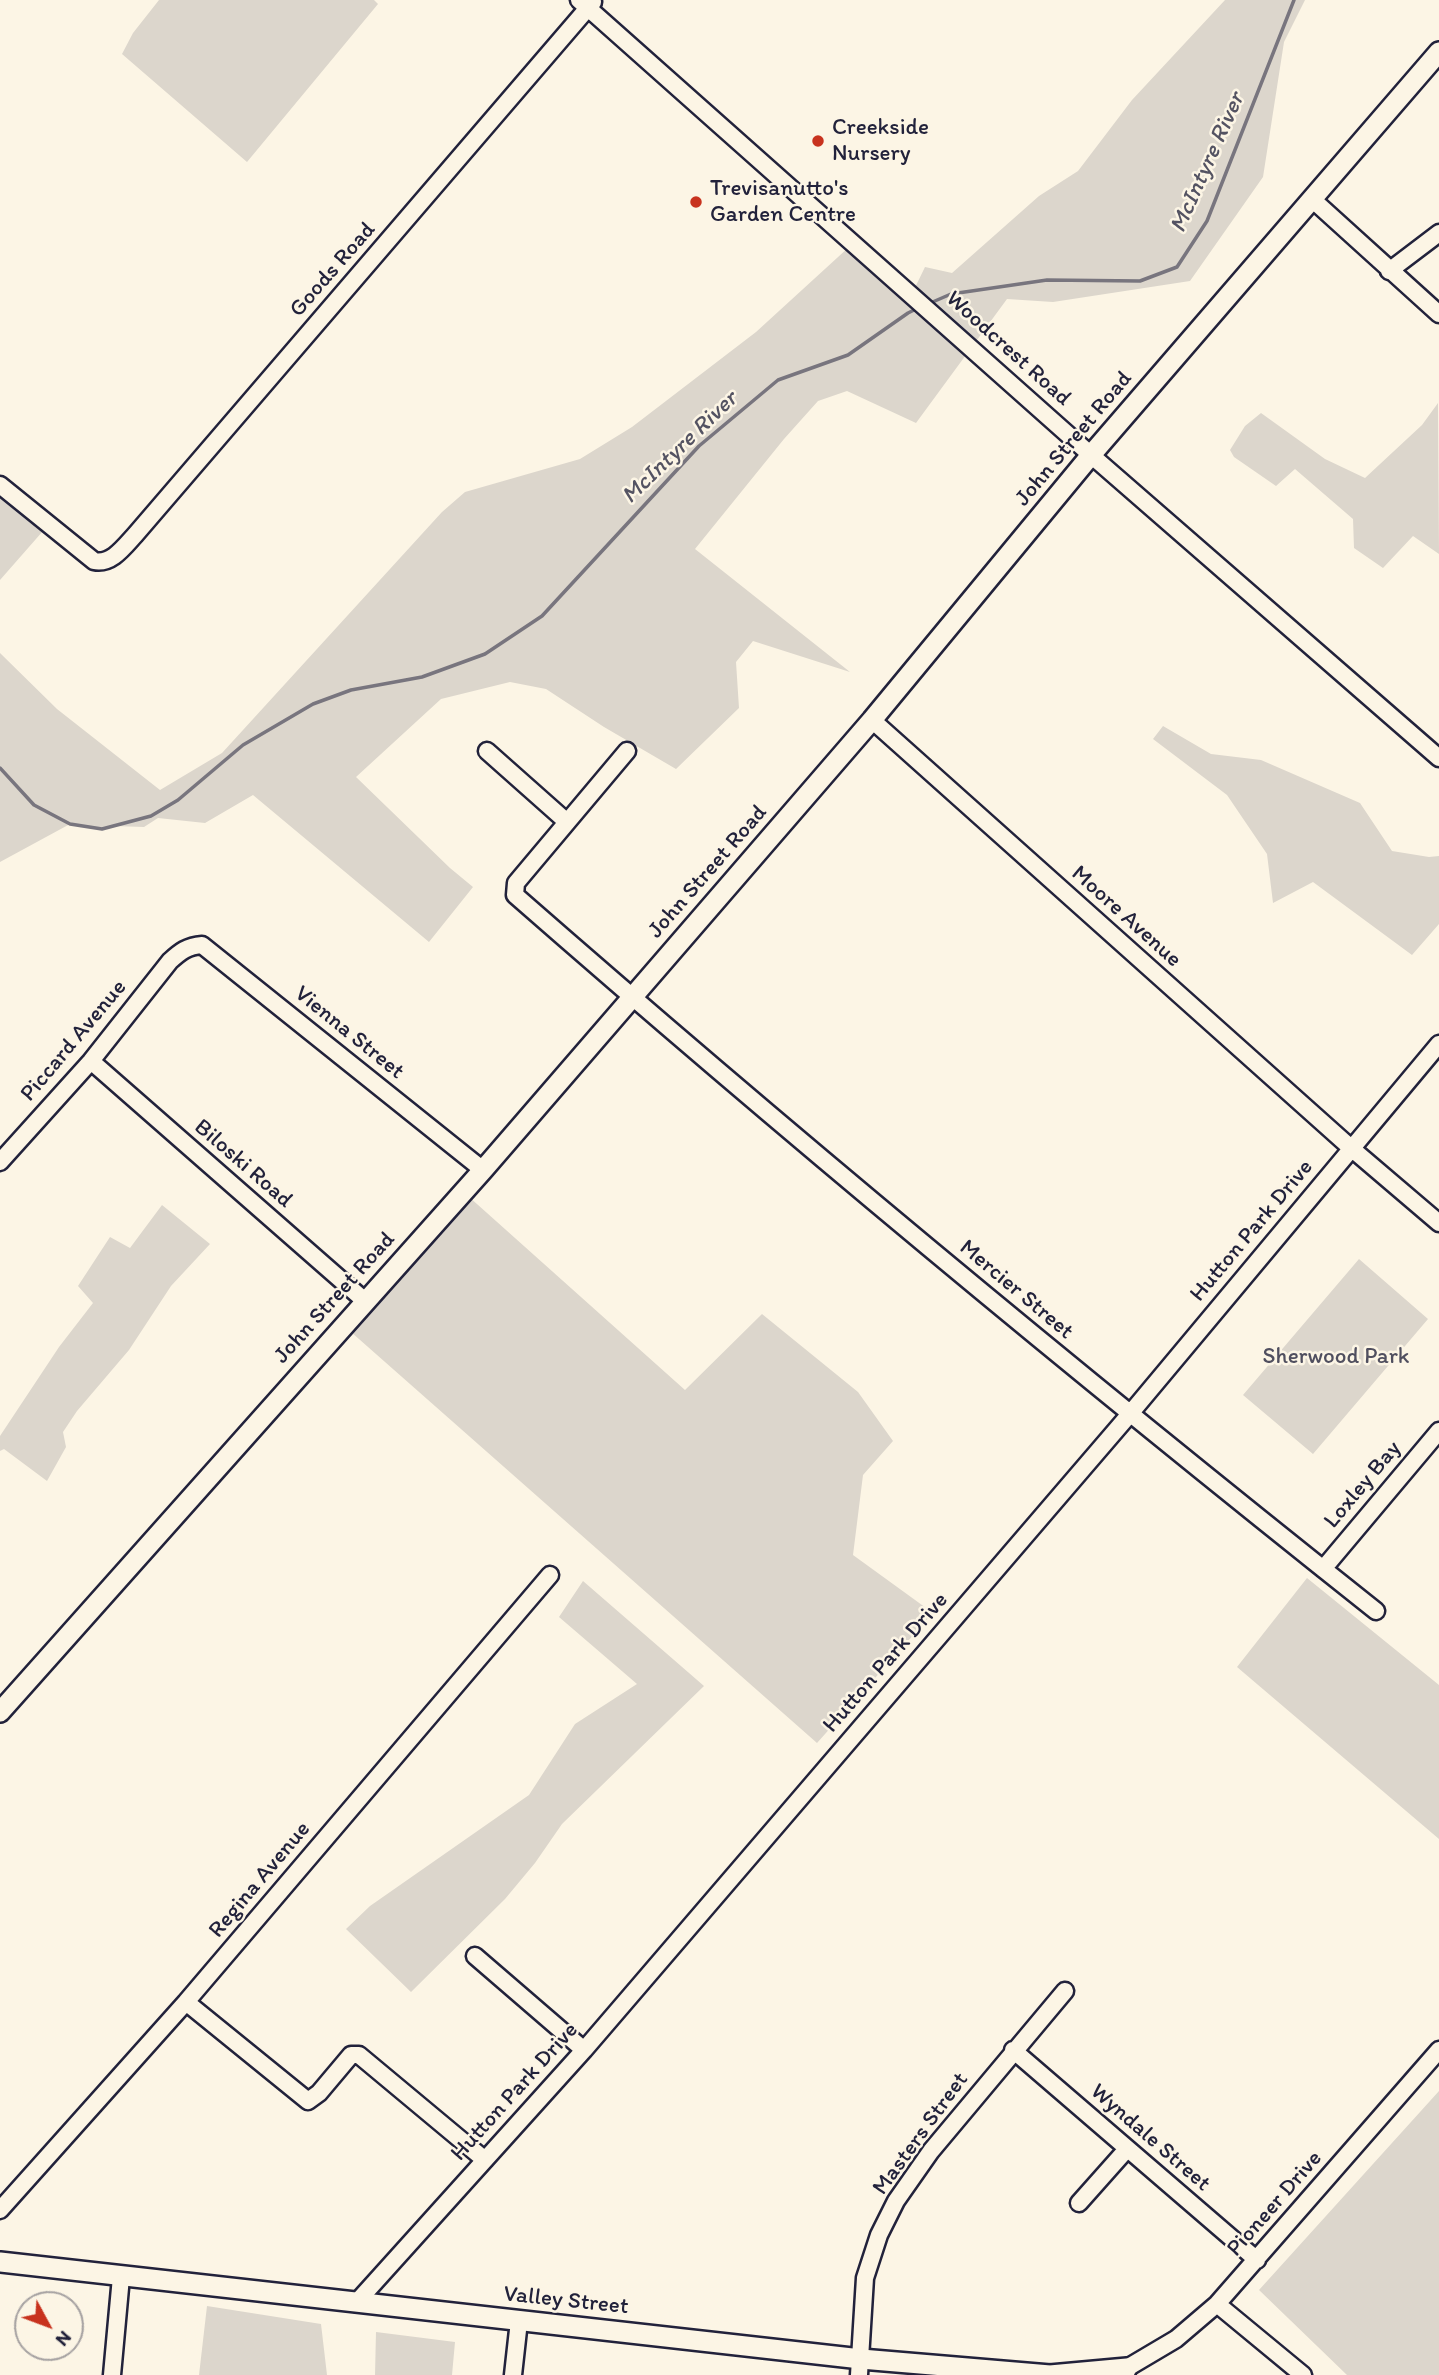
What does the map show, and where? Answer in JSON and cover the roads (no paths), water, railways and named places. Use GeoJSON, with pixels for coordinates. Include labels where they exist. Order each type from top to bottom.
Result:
{"type":"FeatureCollection","features":[{"type":"Feature","properties":{"kind":"main road","name":"John Street Road"},"geometry":{"type":"LineString","coordinates":[[0,1712],[632,998],[872,720],[1091,455],[1439,52]]}},
{"type":"Feature","properties":{"kind":"main road","name":"Valley Street"},"geometry":{"type":"LineString","coordinates":[[0,2262],[519,2321],[860,2367],[1050,2375],[1126,2371]]}},
{"type":"Feature","properties":{"kind":"street","name":"Woodcrest Road"},"geometry":{"type":"LineString","coordinates":[[587,3],[1091,455],[1439,758]]}},
{"type":"Feature","properties":{"kind":"street","name":"Goods Road"},"geometry":{"type":"LineString","coordinates":[[0,485],[93,561],[101,563],[114,557],[587,3]]}},
{"type":"Feature","properties":{"kind":"street"},"geometry":{"type":"LineString","coordinates":[[1312,199],[1439,314]]}},
{"type":"Feature","properties":{"kind":"street"},"geometry":{"type":"LineString","coordinates":[[1389,271],[1439,233]]}},
{"type":"Feature","properties":{"kind":"street","name":"Moore Avenue"},"geometry":{"type":"LineString","coordinates":[[872,720],[1351,1148]]}},
{"type":"Feature","properties":{"kind":"street"},"geometry":{"type":"LineString","coordinates":[[487,751],[567,822],[627,751]]}},
{"type":"Feature","properties":{"kind":"street","name":"Mercier Street"},"geometry":{"type":"LineString","coordinates":[[567,822],[516,883],[515,895],[632,998],[1129,1415],[1376,1611]]}},
{"type":"Feature","properties":{"kind":"street","name":"Vienna Street"},"geometry":{"type":"LineString","coordinates":[[182,950],[202,945],[215,954],[482,1170]]}},
{"type":"Feature","properties":{"kind":"street","name":"Piccard Avenue"},"geometry":{"type":"LineString","coordinates":[[0,1162],[91,1061],[170,961],[182,950]]}},
{"type":"Feature","properties":{"kind":"street","name":"Hutton Park Drive"},"geometry":{"type":"LineString","coordinates":[[356,2303],[584,2050],[1129,1415],[1439,1044]]}},
{"type":"Feature","properties":{"kind":"street","name":"Biloski Road"},"geometry":{"type":"LineString","coordinates":[[91,1061],[365,1301]]}},
{"type":"Feature","properties":{"kind":"street"},"geometry":{"type":"LineString","coordinates":[[1351,1148],[1439,1223]]}},
{"type":"Feature","properties":{"kind":"street","name":"Loxley Bay"},"geometry":{"type":"LineString","coordinates":[[1322,1569],[1439,1431]]}},
{"type":"Feature","properties":{"kind":"street","name":"Regina Avenue"},"geometry":{"type":"LineString","coordinates":[[0,2210],[186,2002],[550,1575]]}},
{"type":"Feature","properties":{"kind":"street"},"geometry":{"type":"LineString","coordinates":[[475,1956],[584,2050]]}},
{"type":"Feature","properties":{"kind":"street","name":"Masters Street"},"geometry":{"type":"LineString","coordinates":[[860,2367],[865,2278],[879,2235],[896,2201],[931,2151],[1065,1991]]}},
{"type":"Feature","properties":{"kind":"street"},"geometry":{"type":"LineString","coordinates":[[186,2002],[308,2101],[319,2093],[351,2055],[359,2055],[485,2160]]}},
{"type":"Feature","properties":{"kind":"street","name":"Wyndale Street"},"geometry":{"type":"LineString","coordinates":[[1013,2050],[1257,2260]]}},
{"type":"Feature","properties":{"kind":"street","name":"Pioneer Drive"},"geometry":{"type":"LineString","coordinates":[[1126,2371],[1175,2339],[1217,2304],[1439,2050]]}},
{"type":"Feature","properties":{"kind":"street"},"geometry":{"type":"LineString","coordinates":[[1079,2203],[1127,2149]]}},
{"type":"Feature","properties":{"kind":"street"},"geometry":{"type":"LineString","coordinates":[[112,2375],[121,2277]]}},
{"type":"Feature","properties":{"kind":"street"},"geometry":{"type":"LineString","coordinates":[[1217,2304],[1303,2375]]}},
{"type":"Feature","properties":{"kind":"street"},"geometry":{"type":"LineString","coordinates":[[513,2375],[519,2321]]}},
{"type":"Feature","properties":{"kind":"waterway","name":"McIntyre River"},"geometry":{"type":"LineString","coordinates":[[928,304],[951,294],[1047,280],[1140,281],[1177,267],[1207,221],[1294,0]]}},
{"type":"Feature","properties":{"kind":"waterway","name":"McIntyre River"},"geometry":{"type":"LineString","coordinates":[[0,768],[34,805],[70,824],[102,829],[151,816],[178,800],[243,745],[313,704],[351,690],[422,677],[485,654],[542,616],[699,446],[778,380],[848,355],[918,308]]}},
{"type":"Feature","properties":{"kind":"place","name":"Creekside Nursery"},"geometry":{"type":"Point","coordinates":[818,141]}},
{"type":"Feature","properties":{"kind":"place","name":"Trevisanutto's Garden Centre"},"geometry":{"type":"Point","coordinates":[696,202]}},
{"type":"Feature","properties":{"kind":"park label","name":"Sherwood Park"},"geometry":{"type":"Point","coordinates":[1336,1357]}}]}
